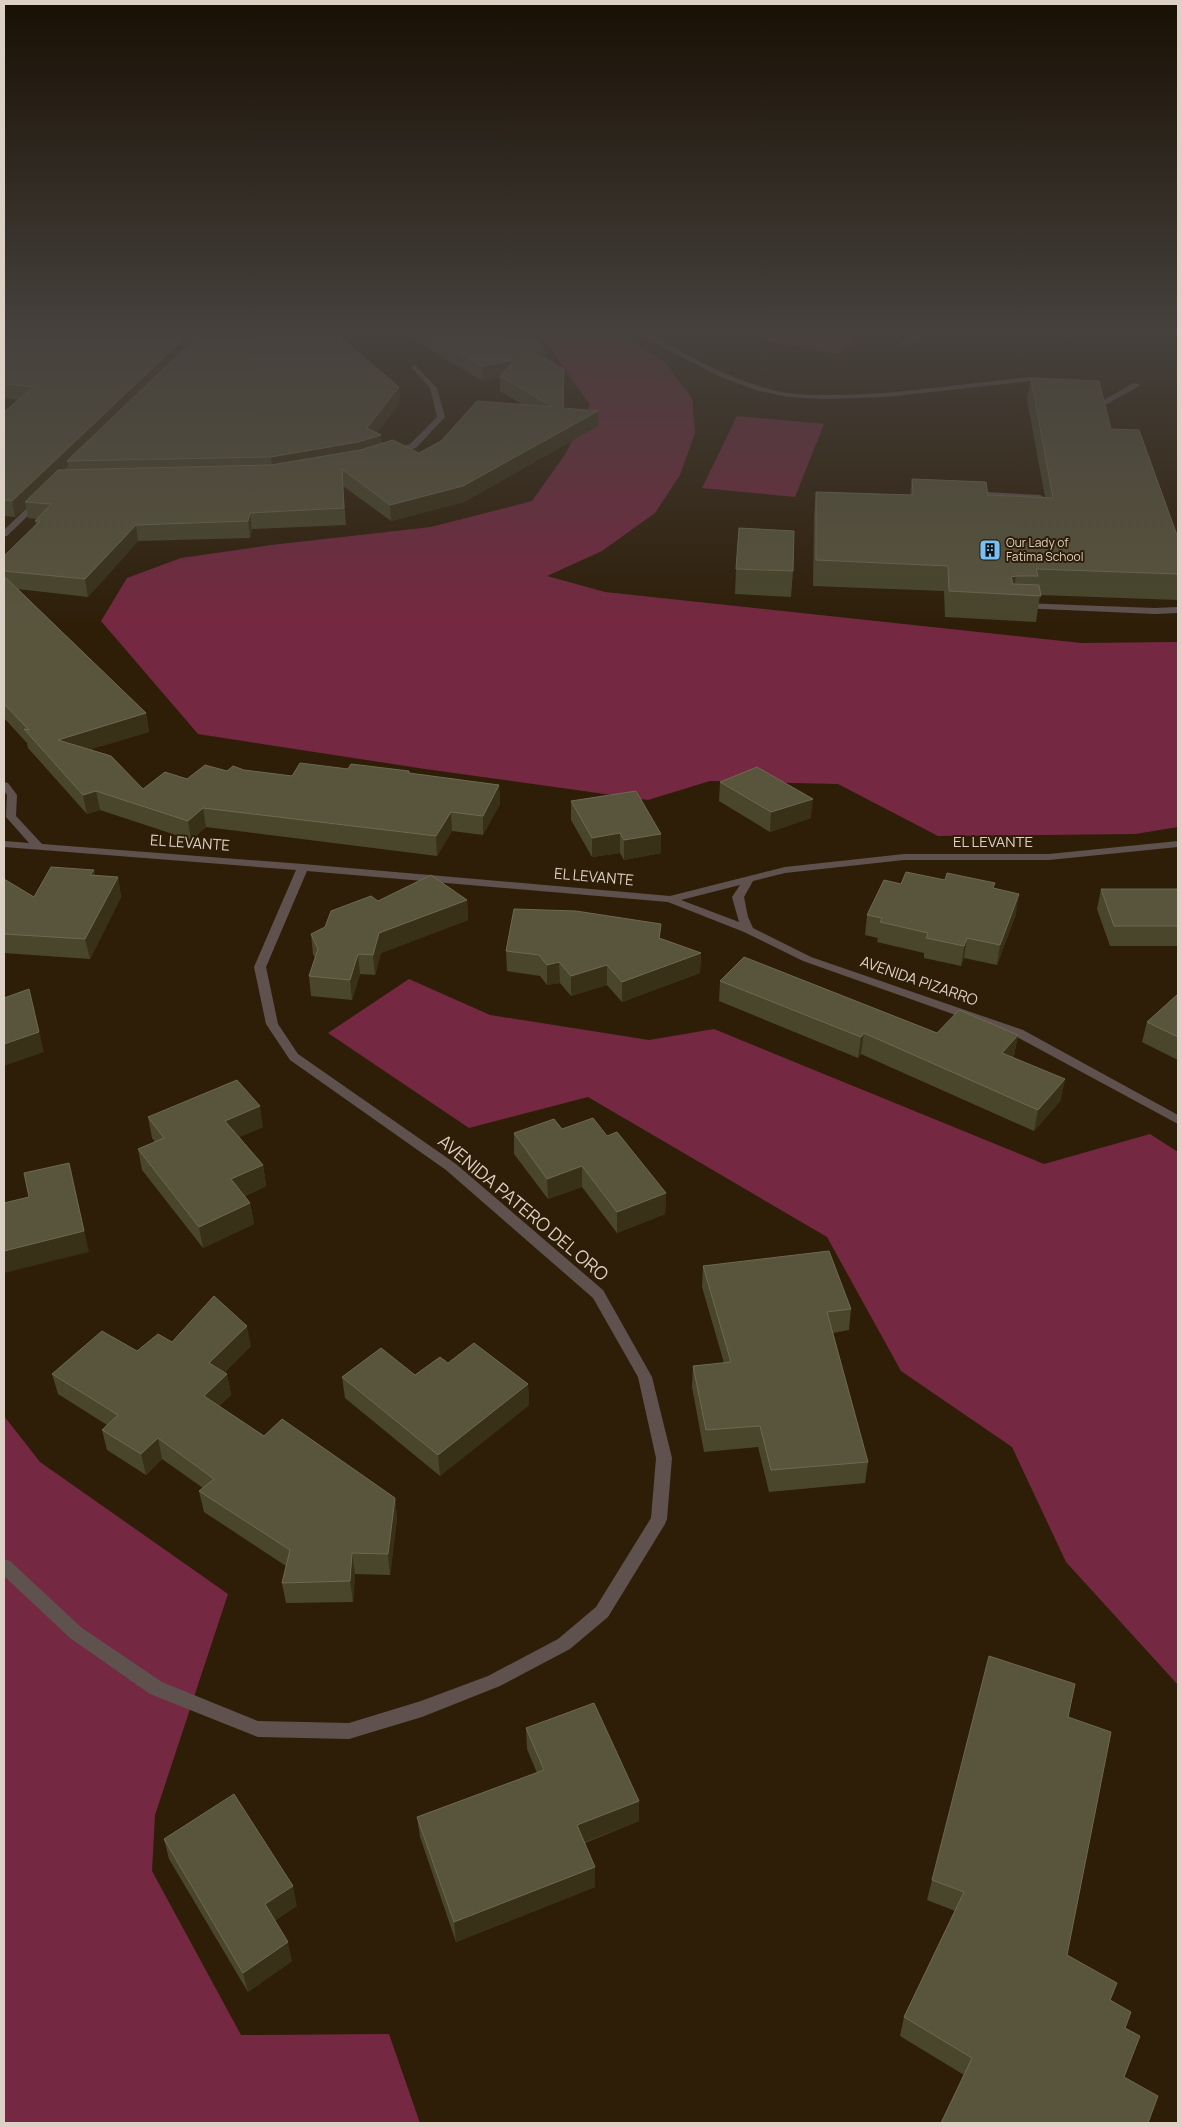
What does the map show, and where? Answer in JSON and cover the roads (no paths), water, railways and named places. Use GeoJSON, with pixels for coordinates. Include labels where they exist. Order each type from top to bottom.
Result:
{"type":"FeatureCollection","features":[{"type":"Feature","properties":{"kind":"street"},"geometry":{"type":"LineString","coordinates":[[387,454],[413,446],[429,429]]}},
{"type":"Feature","properties":{"kind":"street"},"geometry":{"type":"LineString","coordinates":[[961,493],[1040,497]]}},
{"type":"Feature","properties":{"kind":"street"},"geometry":{"type":"LineString","coordinates":[[4,534],[45,495]]}},
{"type":"Feature","properties":{"kind":"street"},"geometry":{"type":"LineString","coordinates":[[1012,606],[1155,611],[1178,610]]}},
{"type":"Feature","properties":{"kind":"street"},"geometry":{"type":"LineString","coordinates":[[4,785],[12,795],[11,817],[40,848]]}},
{"type":"Feature","properties":{"kind":"street","name":"EL LEVANTE"},"geometry":{"type":"LineString","coordinates":[[4,844],[303,867],[670,899],[785,870],[904,857],[1049,857],[1178,844]]}},
{"type":"Feature","properties":{"kind":"street","name":"AVENIDA PATERO DEL ORO"},"geometry":{"type":"LineString","coordinates":[[4,1566],[76,1632],[156,1688],[258,1729],[350,1731],[422,1709],[494,1681],[564,1644],[602,1612],[659,1520],[664,1458],[645,1377],[598,1294],[451,1167],[294,1057],[272,1024],[260,967],[303,867]]}},
{"type":"Feature","properties":{"kind":"street"},"geometry":{"type":"LineString","coordinates":[[748,930],[742,917],[738,897],[750,878]]}},
{"type":"Feature","properties":{"kind":"street","name":"AVENIDA PIZARRO"},"geometry":{"type":"LineString","coordinates":[[670,899],[748,930],[807,958],[1019,1033],[1178,1120]]}},
{"type":"Feature","properties":{"kind":"place","name":"Our Lady of Fatima School"},"geometry":{"type":"Point","coordinates":[990,550]}}]}
